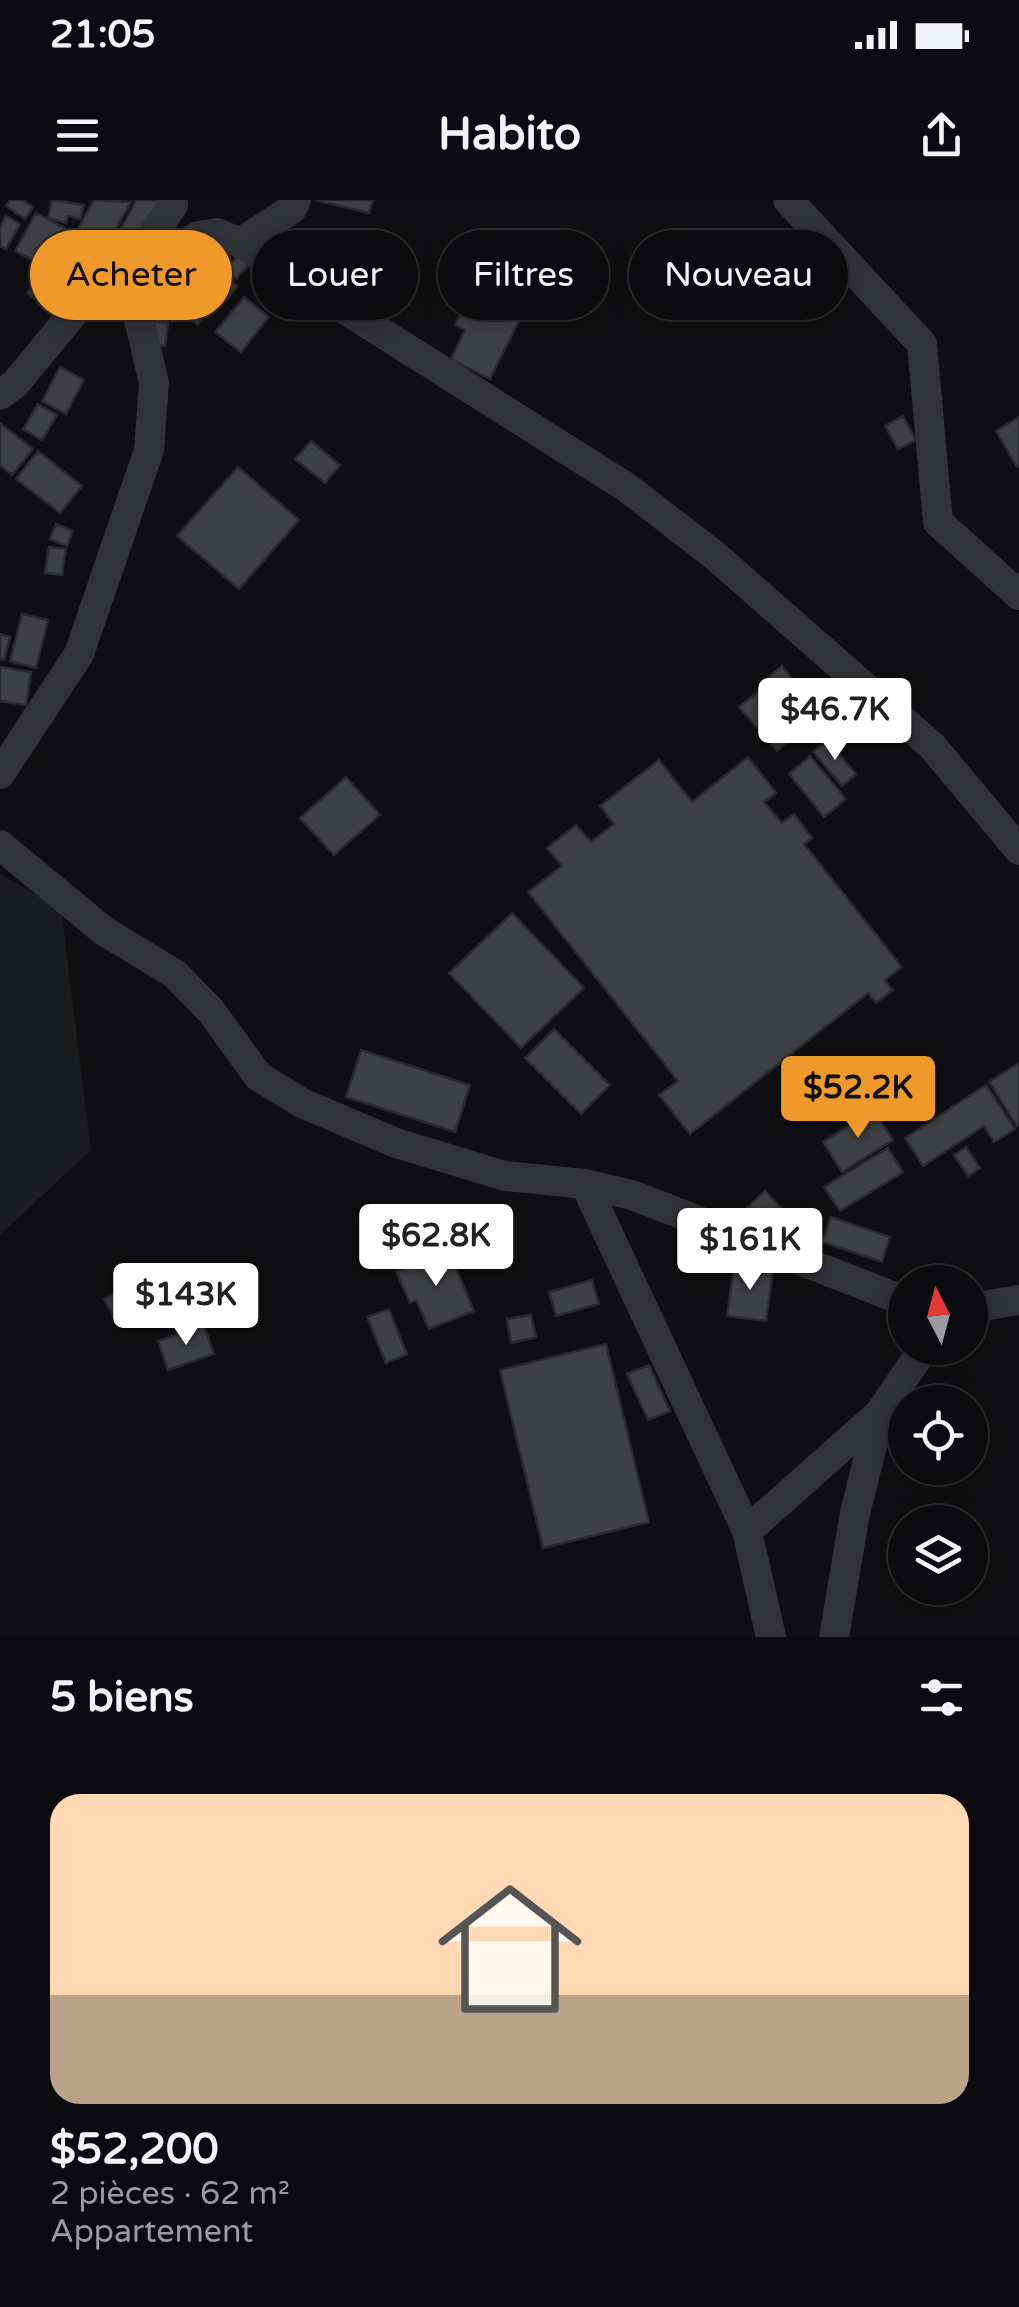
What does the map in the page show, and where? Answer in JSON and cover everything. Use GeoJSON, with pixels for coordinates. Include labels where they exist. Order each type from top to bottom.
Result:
{"type":"FeatureCollection","features":[{"type":"Feature","properties":{"kind":"street"},"geometry":{"type":"LineString","coordinates":[[156,230],[173,205],[172,200]]}},
{"type":"Feature","properties":{"kind":"street"},"geometry":{"type":"LineString","coordinates":[[240,243],[292,209],[296,200]]}},
{"type":"Feature","properties":{"kind":"street"},"geometry":{"type":"LineString","coordinates":[[788,200],[922,344],[938,522],[1019,594]]}},
{"type":"Feature","properties":{"kind":"street"},"geometry":{"type":"LineString","coordinates":[[232,240],[626,487],[713,554],[932,746],[1019,850]]}},
{"type":"Feature","properties":{"kind":"street"},"geometry":{"type":"LineString","coordinates":[[0,395],[14,384],[66,320]]}},
{"type":"Feature","properties":{"kind":"street"},"geometry":{"type":"LineString","coordinates":[[0,774],[79,654],[149,450],[154,383],[139,320]]}},
{"type":"Feature","properties":{"kind":"street"},"geometry":{"type":"LineString","coordinates":[[0,845],[104,931],[175,974],[211,1011],[258,1076],[302,1103],[396,1143],[505,1176],[585,1184],[632,1195],[888,1293]]}},
{"type":"Feature","properties":{"kind":"street"},"geometry":{"type":"LineString","coordinates":[[585,1184],[747,1531],[771,1637]]}},
{"type":"Feature","properties":{"kind":"street"},"geometry":{"type":"LineString","coordinates":[[988,1305],[1019,1300]]}},
{"type":"Feature","properties":{"kind":"street"},"geometry":{"type":"LineString","coordinates":[[747,1531],[880,1412],[912,1365]]}},
{"type":"Feature","properties":{"kind":"street"},"geometry":{"type":"LineString","coordinates":[[834,1637],[854,1514],[880,1412]]}},
{"type":"Feature","properties":{"kind":"shaded area"},"geometry":{"type":"Polygon","coordinates":[[[0,874],[61,909],[91,1150],[0,1235],[0,874]]]}},
{"type":"Feature","properties":{"kind":"building"},"geometry":{"type":"Polygon","coordinates":[[[10,200],[22,200],[33,207],[25,219],[6,206],[10,200]]]}},
{"type":"Feature","properties":{"kind":"building"},"geometry":{"type":"Polygon","coordinates":[[[52,200],[84,205],[80,219],[68,216],[66,223],[48,218],[52,200]]]}},
{"type":"Feature","properties":{"kind":"building"},"geometry":{"type":"Polygon","coordinates":[[[94,200],[131,202],[115,230],[78,229],[94,200]]]}},
{"type":"Feature","properties":{"kind":"building"},"geometry":{"type":"Polygon","coordinates":[[[136,200],[159,200],[146,230],[120,230],[136,200]]]}},
{"type":"Feature","properties":{"kind":"building"},"geometry":{"type":"Polygon","coordinates":[[[315,200],[373,200],[369,213],[315,200]]]}},
{"type":"Feature","properties":{"kind":"building"},"geometry":{"type":"Polygon","coordinates":[[[36,213],[68,230],[30,230],[30,259],[15,251],[36,213]]]}},
{"type":"Feature","properties":{"kind":"building"},"geometry":{"type":"Polygon","coordinates":[[[6,216],[20,224],[6,249],[0,246],[0,227],[6,216]]]}},
{"type":"Feature","properties":{"kind":"building"},"geometry":{"type":"Polygon","coordinates":[[[239,254],[250,264],[236,279],[232,262],[239,254]]]}},
{"type":"Feature","properties":{"kind":"building"},"geometry":{"type":"Polygon","coordinates":[[[244,297],[252,303],[252,320],[267,320],[241,352],[215,332],[225,320],[232,320],[232,311],[244,297]]]}},
{"type":"Feature","properties":{"kind":"building"},"geometry":{"type":"Polygon","coordinates":[[[457,320],[520,320],[490,379],[451,359],[465,330],[455,325],[457,320]]]}},
{"type":"Feature","properties":{"kind":"building"},"geometry":{"type":"Polygon","coordinates":[[[151,321],[168,323],[165,346],[148,344],[151,321]]]}},
{"type":"Feature","properties":{"kind":"building"},"geometry":{"type":"Polygon","coordinates":[[[60,367],[84,380],[66,414],[42,401],[60,367]]]}},
{"type":"Feature","properties":{"kind":"building"},"geometry":{"type":"Polygon","coordinates":[[[38,404],[57,415],[42,440],[23,429],[38,404]]]}},
{"type":"Feature","properties":{"kind":"building"},"geometry":{"type":"Polygon","coordinates":[[[903,416],[916,440],[898,449],[885,426],[903,416]]]}},
{"type":"Feature","properties":{"kind":"building"},"geometry":{"type":"Polygon","coordinates":[[[1019,417],[1019,466],[1017,467],[996,431],[1019,417]]]}},
{"type":"Feature","properties":{"kind":"building"},"geometry":{"type":"Polygon","coordinates":[[[0,423],[33,449],[12,475],[0,465],[0,423]]]}},
{"type":"Feature","properties":{"kind":"building"},"geometry":{"type":"Polygon","coordinates":[[[311,441],[340,465],[325,483],[295,459],[311,441]]]}},
{"type":"Feature","properties":{"kind":"building"},"geometry":{"type":"Polygon","coordinates":[[[38,451],[82,486],[60,513],[16,479],[38,451]]]}},
{"type":"Feature","properties":{"kind":"building"},"geometry":{"type":"Polygon","coordinates":[[[238,467],[299,520],[239,589],[177,536],[238,467]]]}},
{"type":"Feature","properties":{"kind":"building"},"geometry":{"type":"Polygon","coordinates":[[[56,524],[73,531],[67,546],[50,539],[56,524]]]}},
{"type":"Feature","properties":{"kind":"building"},"geometry":{"type":"Polygon","coordinates":[[[49,547],[66,549],[62,575],[45,573],[49,547]]]}},
{"type":"Feature","properties":{"kind":"building"},"geometry":{"type":"Polygon","coordinates":[[[22,614],[48,620],[36,668],[10,661],[22,614]]]}},
{"type":"Feature","properties":{"kind":"building"},"geometry":{"type":"Polygon","coordinates":[[[0,634],[10,637],[4,660],[0,659],[0,634]]]}},
{"type":"Feature","properties":{"kind":"building"},"geometry":{"type":"Polygon","coordinates":[[[782,666],[823,717],[804,732],[763,682],[782,666]]]}},
{"type":"Feature","properties":{"kind":"building"},"geometry":{"type":"Polygon","coordinates":[[[0,667],[31,672],[26,705],[0,701],[0,667]]]}},
{"type":"Feature","properties":{"kind":"building"},"geometry":{"type":"Polygon","coordinates":[[[760,690],[797,734],[777,751],[739,707],[760,690]]]}},
{"type":"Feature","properties":{"kind":"building"},"geometry":{"type":"Polygon","coordinates":[[[827,740],[856,774],[842,786],[813,752],[827,740]]]}},
{"type":"Feature","properties":{"kind":"building"},"geometry":{"type":"Polygon","coordinates":[[[810,756],[846,799],[824,817],[789,774],[810,756]]]}},
{"type":"Feature","properties":{"kind":"building"},"geometry":{"type":"Polygon","coordinates":[[[748,757],[776,793],[764,802],[782,823],[794,814],[812,838],[804,844],[902,967],[885,980],[893,990],[876,1003],[868,993],[690,1134],[659,1095],[678,1081],[528,892],[562,866],[547,848],[576,825],[591,842],[614,824],[600,806],[659,760],[692,802],[748,757]]]}},
{"type":"Feature","properties":{"kind":"building"},"geometry":{"type":"Polygon","coordinates":[[[346,777],[380,815],[334,855],[300,818],[346,777]]]}},
{"type":"Feature","properties":{"kind":"building"},"geometry":{"type":"Polygon","coordinates":[[[512,913],[584,988],[521,1048],[449,973],[512,913]]]}},
{"type":"Feature","properties":{"kind":"building"},"geometry":{"type":"Polygon","coordinates":[[[554,1029],[610,1085],[581,1114],[525,1058],[554,1029]]]}},
{"type":"Feature","properties":{"kind":"building"},"geometry":{"type":"Polygon","coordinates":[[[361,1050],[470,1085],[455,1132],[346,1097],[361,1050]]]}},
{"type":"Feature","properties":{"kind":"building"},"geometry":{"type":"Polygon","coordinates":[[[1019,1063],[1019,1125],[1017,1126],[989,1082],[1019,1063]]]}},
{"type":"Feature","properties":{"kind":"building"},"geometry":{"type":"Polygon","coordinates":[[[986,1085],[1015,1129],[994,1142],[984,1126],[923,1166],[905,1138],[986,1085]]]}},
{"type":"Feature","properties":{"kind":"building"},"geometry":{"type":"Polygon","coordinates":[[[874,1110],[893,1140],[842,1172],[823,1142],[874,1110]]]}},
{"type":"Feature","properties":{"kind":"building"},"geometry":{"type":"Polygon","coordinates":[[[966,1147],[980,1168],[968,1176],[954,1155],[966,1147]]]}},
{"type":"Feature","properties":{"kind":"building"},"geometry":{"type":"Polygon","coordinates":[[[888,1148],[903,1172],[840,1211],[824,1187],[888,1148]]]}},
{"type":"Feature","properties":{"kind":"building"},"geometry":{"type":"Polygon","coordinates":[[[765,1191],[788,1215],[765,1238],[741,1213],[765,1191]]]}},
{"type":"Feature","properties":{"kind":"building"},"geometry":{"type":"Polygon","coordinates":[[[831,1217],[890,1237],[882,1262],[822,1242],[831,1217]]]}},
{"type":"Feature","properties":{"kind":"building"},"geometry":{"type":"Polygon","coordinates":[[[480,1229],[485,1247],[459,1253],[454,1236],[480,1229]]]}},
{"type":"Feature","properties":{"kind":"building"},"geometry":{"type":"Polygon","coordinates":[[[448,1249],[474,1311],[429,1329],[416,1300],[410,1303],[396,1271],[448,1249]]]}},
{"type":"Feature","properties":{"kind":"building"},"geometry":{"type":"Polygon","coordinates":[[[734,1266],[773,1271],[766,1321],[727,1316],[734,1266]]]}},
{"type":"Feature","properties":{"kind":"building"},"geometry":{"type":"Polygon","coordinates":[[[592,1280],[599,1304],[556,1316],[549,1292],[592,1280]]]}},
{"type":"Feature","properties":{"kind":"building"},"geometry":{"type":"Polygon","coordinates":[[[136,1281],[152,1309],[119,1327],[104,1299],[136,1281]]]}},
{"type":"Feature","properties":{"kind":"building"},"geometry":{"type":"Polygon","coordinates":[[[389,1309],[407,1354],[386,1363],[367,1317],[389,1309]]]}},
{"type":"Feature","properties":{"kind":"building"},"geometry":{"type":"Polygon","coordinates":[[[531,1315],[536,1337],[511,1343],[507,1319],[531,1315]]]}},
{"type":"Feature","properties":{"kind":"building"},"geometry":{"type":"Polygon","coordinates":[[[204,1325],[214,1354],[168,1370],[158,1341],[204,1325]]]}},
{"type":"Feature","properties":{"kind":"building"},"geometry":{"type":"Polygon","coordinates":[[[606,1344],[649,1522],[543,1548],[500,1370],[606,1344]]]}},
{"type":"Feature","properties":{"kind":"building"},"geometry":{"type":"Polygon","coordinates":[[[649,1365],[670,1411],[648,1420],[627,1374],[649,1365]]]}}]}
